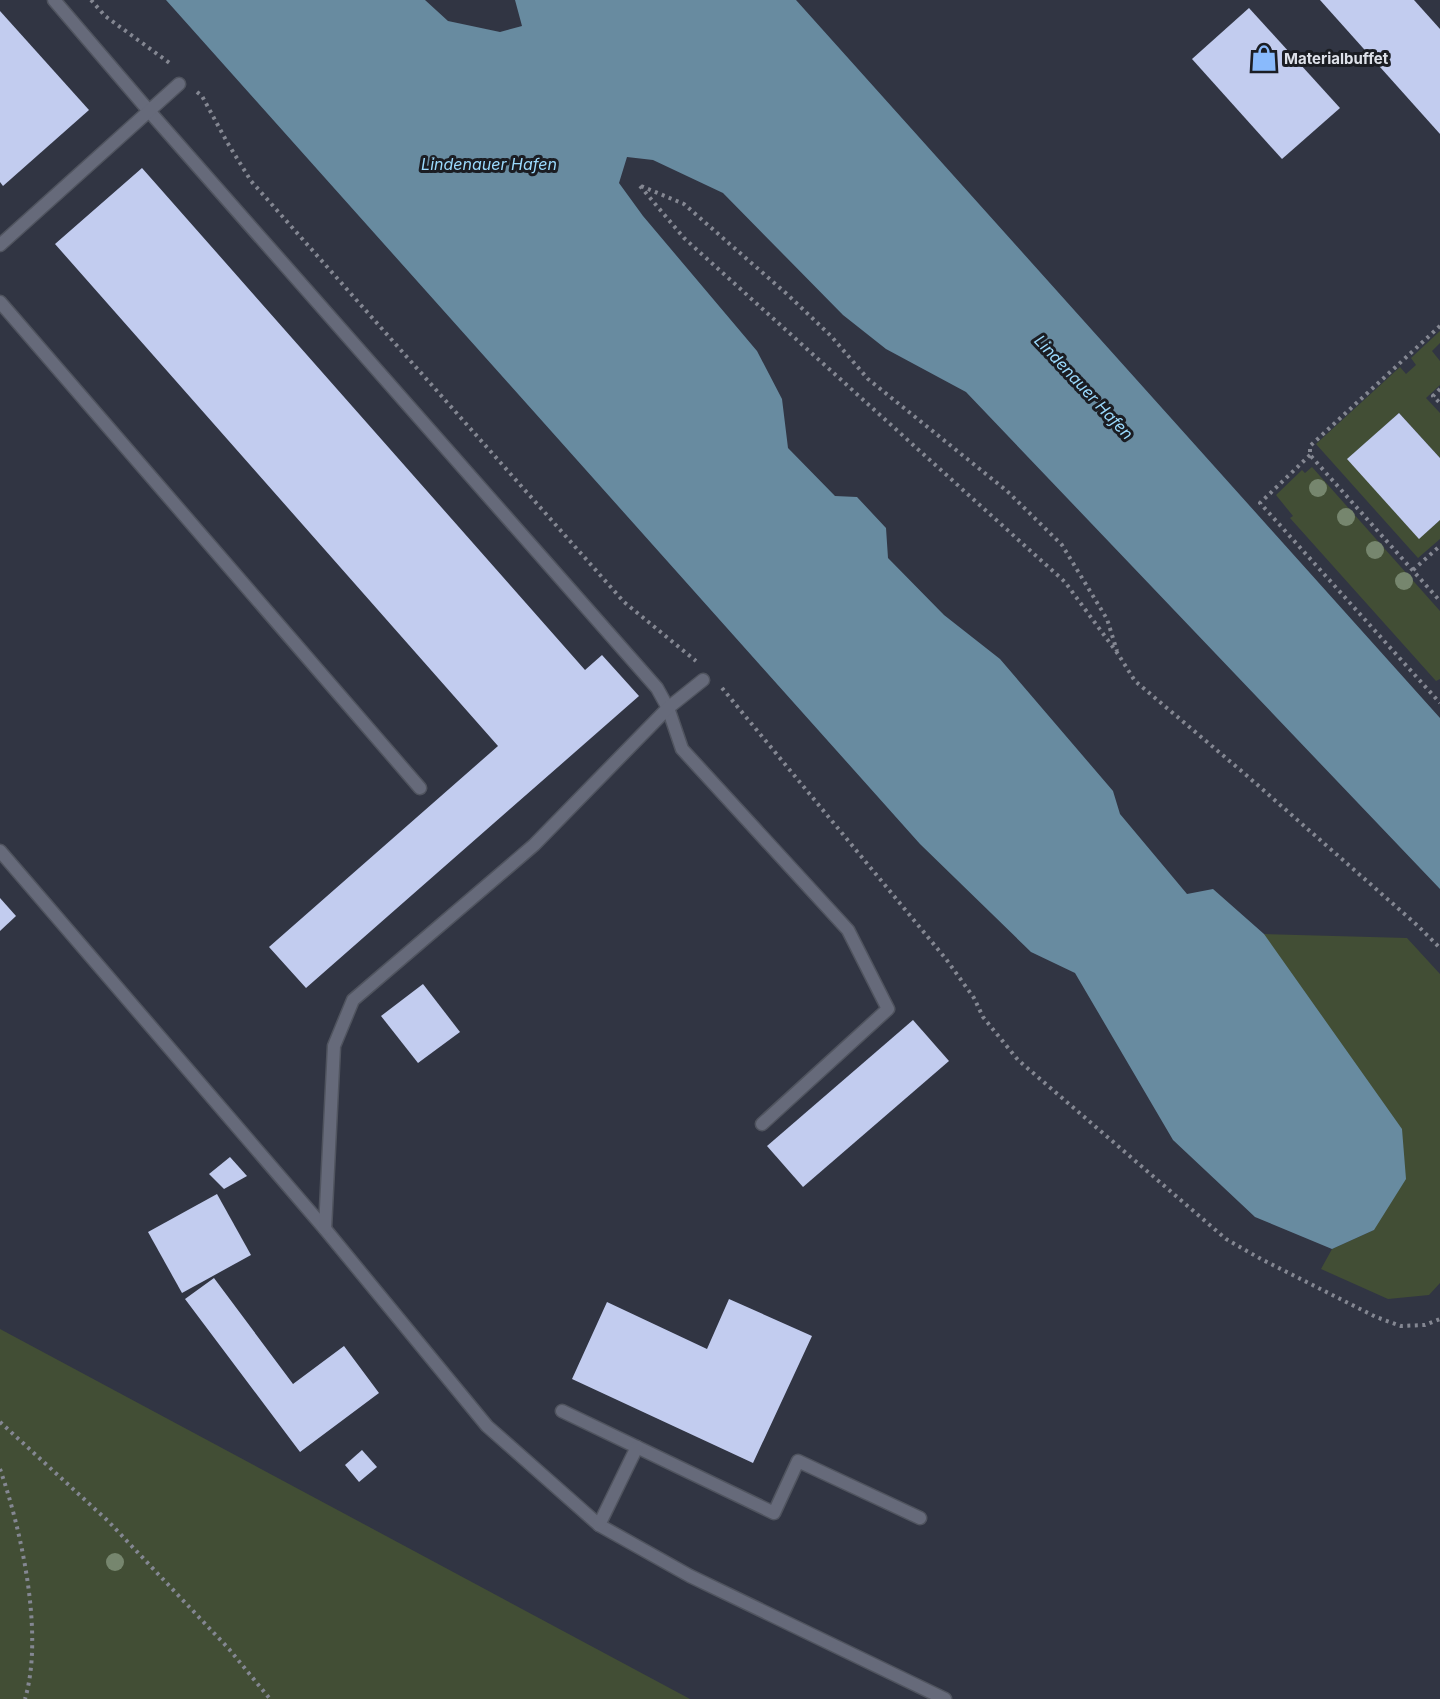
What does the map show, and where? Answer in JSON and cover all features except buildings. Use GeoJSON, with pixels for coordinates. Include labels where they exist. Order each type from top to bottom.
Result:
{"type":"FeatureCollection","features":[{"type":"Feature","properties":{"kind":"lane"},"geometry":{"type":"LineString","coordinates":[[54,0],[657,688],[668,708],[682,749],[848,930],[888,1010],[762,1124]]}},
{"type":"Feature","properties":{"kind":"lane"},"geometry":{"type":"LineString","coordinates":[[0,245],[149,111],[179,78]]}},
{"type":"Feature","properties":{"kind":"lane"},"geometry":{"type":"LineString","coordinates":[[0,302],[420,788]]}},
{"type":"Feature","properties":{"kind":"lane"},"geometry":{"type":"LineString","coordinates":[[325,1229],[334,1046],[353,1000],[534,845],[668,708],[702,680]]}},
{"type":"Feature","properties":{"kind":"lane"},"geometry":{"type":"LineString","coordinates":[[0,851],[325,1229],[487,1426],[599,1525],[690,1576],[945,1699]]}},
{"type":"Feature","properties":{"kind":"lane"},"geometry":{"type":"LineString","coordinates":[[562,1412],[774,1513],[798,1461],[920,1518]]}},
{"type":"Feature","properties":{"kind":"lane"},"geometry":{"type":"LineString","coordinates":[[599,1525],[637,1447]]}},
{"type":"Feature","properties":{"kind":"path"},"geometry":{"type":"LineString","coordinates":[[91,0],[105,16],[172,64],[179,78]]}},
{"type":"Feature","properties":{"kind":"path"},"geometry":{"type":"LineString","coordinates":[[196,90],[202,96],[251,181],[624,602],[703,667]]}},
{"type":"Feature","properties":{"kind":"path"},"geometry":{"type":"LineString","coordinates":[[1118,654],[1107,619],[1062,545],[1054,537],[1007,491],[868,379],[831,336],[788,295],[684,204],[640,186],[684,238],[1065,582],[1135,681],[1417,924],[1440,948]]}},
{"type":"Feature","properties":{"kind":"path"},"geometry":{"type":"LineString","coordinates":[[1440,326],[1310,446],[1310,455],[1440,601]]}},
{"type":"Feature","properties":{"kind":"path"},"geometry":{"type":"LineString","coordinates":[[1440,389],[1433,396],[1440,403]]}},
{"type":"Feature","properties":{"kind":"path"},"geometry":{"type":"LineString","coordinates":[[1310,455],[1260,503],[1439,701]]}},
{"type":"Feature","properties":{"kind":"path"},"geometry":{"type":"LineString","coordinates":[[1413,570],[1440,546]]}},
{"type":"Feature","properties":{"kind":"path"},"geometry":{"type":"LineString","coordinates":[[716,680],[946,959],[974,998],[984,1017],[1018,1060],[1226,1239],[1376,1317],[1401,1326],[1425,1325],[1440,1319]]}},
{"type":"Feature","properties":{"kind":"path"},"geometry":{"type":"LineString","coordinates":[[0,1422],[108,1521],[229,1649],[270,1699]]}},
{"type":"Feature","properties":{"kind":"path"},"geometry":{"type":"LineString","coordinates":[[0,1469],[18,1531],[27,1578],[32,1657],[25,1699]]}},
{"type":"Feature","properties":{"kind":"green space"},"geometry":{"type":"Polygon","coordinates":[[[1440,331],[1440,343],[1432,351],[1440,361],[1440,385],[1426,398],[1440,413],[1440,458],[1399,413],[1348,459],[1419,538],[1440,520],[1440,539],[1418,558],[1316,444],[1400,367],[1406,374],[1416,365],[1411,358],[1440,331]]]}},
{"type":"Feature","properties":{"kind":"green space"},"geometry":{"type":"Polygon","coordinates":[[[1312,467],[1440,611],[1440,679],[1436,681],[1290,518],[1293,516],[1276,495],[1302,470],[1305,473],[1312,467]]]}},
{"type":"Feature","properties":{"kind":"green space"},"geometry":{"type":"Polygon","coordinates":[[[1264,934],[1407,938],[1440,974],[1440,1283],[1429,1295],[1388,1299],[1321,1269],[1332,1249],[1374,1230],[1264,934]]]}},
{"type":"Feature","properties":{"kind":"green space"},"geometry":{"type":"Polygon","coordinates":[[[0,1329],[690,1699],[0,1699],[0,1329]]]}},
{"type":"Feature","properties":{"kind":"water","name":"Lindenauer Hafen"},"geometry":{"type":"Polygon","coordinates":[[[166,0],[425,0],[448,21],[500,32],[522,26],[515,0],[796,0],[1440,718],[1440,889],[966,392],[886,349],[843,315],[723,193],[653,160],[627,157],[619,183],[643,216],[757,351],[782,399],[788,448],[835,496],[857,497],[886,528],[888,558],[944,615],[1000,659],[1113,791],[1120,814],[1187,894],[1213,889],[1264,934],[1402,1129],[1406,1179],[1374,1230],[1332,1249],[1255,1217],[1173,1140],[1075,973],[1031,952],[920,844],[166,0]]]}},
{"type":"Feature","properties":{"kind":"place","name":"Materialbuffet"},"geometry":{"type":"Point","coordinates":[1264,58]}}]}
